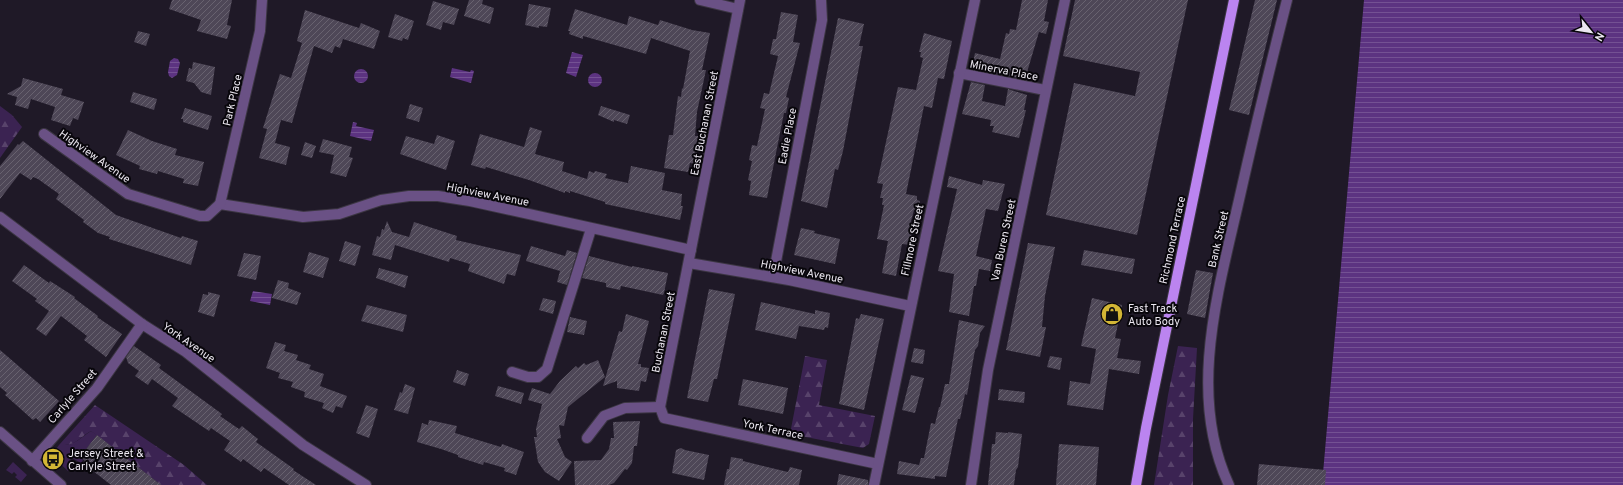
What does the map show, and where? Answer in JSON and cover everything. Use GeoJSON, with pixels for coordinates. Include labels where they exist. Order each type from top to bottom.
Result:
{"type":"FeatureCollection","features":[{"type":"Feature","properties":{"kind":"main road","name":"Richmond Terrace"},"geometry":{"type":"LineString","coordinates":[[1136,485],[1146,428],[1234,0]]}},
{"type":"Feature","properties":{"kind":"street","name":"Park Place"},"geometry":{"type":"LineString","coordinates":[[220,204],[260,31],[262,0]]}},
{"type":"Feature","properties":{"kind":"street"},"geometry":{"type":"LineString","coordinates":[[700,0],[739,4]]}},
{"type":"Feature","properties":{"kind":"street","name":"Eadie Place"},"geometry":{"type":"LineString","coordinates":[[773,277],[822,20],[821,0]]}},
{"type":"Feature","properties":{"kind":"street","name":"Fillmore Street"},"geometry":{"type":"LineString","coordinates":[[874,485],[974,0]]}},
{"type":"Feature","properties":{"kind":"street","name":"Van Buren Street"},"geometry":{"type":"LineString","coordinates":[[971,485],[988,370],[1045,90],[1065,0]]}},
{"type":"Feature","properties":{"kind":"street","name":"Bank Street"},"geometry":{"type":"LineString","coordinates":[[1229,485],[1216,454],[1210,424],[1209,357],[1212,324],[1257,118],[1287,0]]}},
{"type":"Feature","properties":{"kind":"street","name":"East Buchanan Street"},"geometry":{"type":"LineString","coordinates":[[691,250],[739,4]]}},
{"type":"Feature","properties":{"kind":"street","name":"Minerva Place"},"geometry":{"type":"LineString","coordinates":[[959,74],[1045,90]]}},
{"type":"Feature","properties":{"kind":"street","name":"Highview Avenue"},"geometry":{"type":"LineString","coordinates":[[44,134],[128,194],[200,216],[207,216],[220,204],[303,217],[339,214],[381,200],[409,196],[438,196],[470,201],[691,250]]}},
{"type":"Feature","properties":{"kind":"street","name":"York Avenue"},"geometry":{"type":"LineString","coordinates":[[0,217],[142,324],[186,352],[303,446],[366,485]]}},
{"type":"Feature","properties":{"kind":"street"},"geometry":{"type":"LineString","coordinates":[[512,372],[528,377],[538,377],[547,369],[591,229]]}},
{"type":"Feature","properties":{"kind":"street","name":"Buchanan Street"},"geometry":{"type":"LineString","coordinates":[[660,407],[691,250]]}},
{"type":"Feature","properties":{"kind":"street","name":"Highview Avenue"},"geometry":{"type":"LineString","coordinates":[[689,263],[773,277],[910,306]]}},
{"type":"Feature","properties":{"kind":"street","name":"Carlyle Street"},"geometry":{"type":"LineString","coordinates":[[32,461],[97,388],[142,324]]}},
{"type":"Feature","properties":{"kind":"street"},"geometry":{"type":"LineString","coordinates":[[587,438],[604,416],[625,408],[660,407]]}},
{"type":"Feature","properties":{"kind":"street","name":"York Terrace"},"geometry":{"type":"LineString","coordinates":[[660,407],[664,418],[878,464]]}},
{"type":"Feature","properties":{"kind":"street"},"geometry":{"type":"LineString","coordinates":[[0,432],[32,461],[62,485]]}},
{"type":"Feature","properties":{"kind":"green space"},"geometry":{"type":"Polygon","coordinates":[[[0,106],[12,115],[22,127],[0,158],[0,106]]]}},
{"type":"Feature","properties":{"kind":"green space"},"geometry":{"type":"Polygon","coordinates":[[[1178,346],[1197,348],[1193,419],[1193,485],[1154,485],[1168,395],[1178,346]]]}},
{"type":"Feature","properties":{"kind":"green space"},"geometry":{"type":"Polygon","coordinates":[[[805,356],[827,360],[819,405],[875,416],[869,444],[863,448],[790,434],[805,356]]]}},
{"type":"Feature","properties":{"kind":"green space"},"geometry":{"type":"Polygon","coordinates":[[[95,405],[184,465],[207,485],[161,485],[91,431],[74,443],[59,445],[95,405]]]}},
{"type":"Feature","properties":{"kind":"green space"},"geometry":{"type":"Polygon","coordinates":[[[91,431],[97,435],[80,457],[83,460],[81,463],[72,458],[70,460],[75,462],[68,471],[53,457],[53,453],[59,445],[73,443],[91,431]]]}},
{"type":"Feature","properties":{"kind":"green space"},"geometry":{"type":"Polygon","coordinates":[[[13,462],[27,475],[21,482],[15,477],[17,475],[14,472],[12,474],[6,470],[13,462]]]}},
{"type":"Feature","properties":{"kind":"shaded area"},"geometry":{"type":"Polygon","coordinates":[[[1364,0],[1623,0],[1623,485],[1322,485],[1364,0]]]}},
{"type":"Feature","properties":{"kind":"shaded area"},"geometry":{"type":"Polygon","coordinates":[[[572,52],[583,55],[576,77],[566,73],[572,52]]]}},
{"type":"Feature","properties":{"kind":"shaded area"},"geometry":{"type":"Polygon","coordinates":[[[174,58],[178,59],[180,63],[177,75],[172,78],[169,76],[168,72],[170,61],[174,58]]]}},
{"type":"Feature","properties":{"kind":"shaded area"},"geometry":{"type":"Polygon","coordinates":[[[452,68],[470,72],[471,70],[474,71],[471,83],[450,77],[452,68]]]}},
{"type":"Feature","properties":{"kind":"shaded area"},"geometry":{"type":"Polygon","coordinates":[[[358,69],[364,69],[368,73],[368,79],[364,83],[358,83],[354,79],[354,73],[358,69]]]}},
{"type":"Feature","properties":{"kind":"shaded area"},"geometry":{"type":"Polygon","coordinates":[[[592,73],[598,73],[602,77],[602,83],[598,87],[592,87],[588,83],[588,77],[592,73]]]}},
{"type":"Feature","properties":{"kind":"shaded area"},"geometry":{"type":"Polygon","coordinates":[[[353,122],[357,123],[356,126],[374,130],[371,141],[350,136],[353,122]]]}},
{"type":"Feature","properties":{"kind":"shaded area"},"geometry":{"type":"Polygon","coordinates":[[[253,291],[272,294],[270,305],[250,301],[253,291]]]}},
{"type":"Feature","properties":{"kind":"building"},"geometry":{"type":"Polygon","coordinates":[[[172,0],[232,0],[227,25],[231,26],[227,39],[197,31],[201,20],[169,9],[172,0]]]}},
{"type":"Feature","properties":{"kind":"building"},"geometry":{"type":"Polygon","coordinates":[[[469,0],[483,0],[482,4],[494,8],[490,24],[464,16],[469,0]]]}},
{"type":"Feature","properties":{"kind":"building"},"geometry":{"type":"Polygon","coordinates":[[[1022,0],[1048,0],[1044,21],[1049,22],[1046,34],[1039,32],[1025,79],[974,69],[974,67],[972,67],[975,53],[1000,59],[1006,33],[1009,34],[1010,29],[1016,30],[1022,0]]]}},
{"type":"Feature","properties":{"kind":"building"},"geometry":{"type":"Polygon","coordinates":[[[1075,0],[1188,0],[1137,235],[1046,215],[1074,83],[1135,96],[1140,72],[1063,56],[1075,0]]]}},
{"type":"Feature","properties":{"kind":"building"},"geometry":{"type":"Polygon","coordinates":[[[1255,0],[1277,0],[1249,115],[1229,110],[1255,0]]]}},
{"type":"Feature","properties":{"kind":"building"},"geometry":{"type":"Polygon","coordinates":[[[433,1],[459,9],[454,25],[443,22],[441,30],[426,25],[433,1]]]}},
{"type":"Feature","properties":{"kind":"building"},"geometry":{"type":"Polygon","coordinates":[[[529,4],[551,8],[547,27],[539,26],[539,28],[525,25],[529,4]]]}},
{"type":"Feature","properties":{"kind":"building"},"geometry":{"type":"Polygon","coordinates":[[[575,9],[627,25],[629,16],[658,25],[660,20],[692,30],[710,33],[702,70],[706,70],[697,112],[695,136],[700,136],[695,164],[690,163],[688,172],[664,168],[669,135],[673,135],[678,96],[681,97],[690,51],[651,38],[646,54],[583,36],[583,39],[569,34],[570,31],[568,31],[575,9]]]}},
{"type":"Feature","properties":{"kind":"building"},"geometry":{"type":"Polygon","coordinates":[[[305,10],[359,28],[361,23],[380,31],[374,49],[343,39],[340,48],[335,46],[332,53],[314,46],[292,123],[281,120],[275,143],[290,147],[286,165],[259,158],[267,129],[263,128],[280,74],[291,78],[302,43],[297,41],[305,10]]]}},
{"type":"Feature","properties":{"kind":"building"},"geometry":{"type":"Polygon","coordinates":[[[781,12],[798,15],[793,42],[800,43],[786,97],[789,98],[786,113],[784,113],[767,198],[749,195],[751,181],[748,180],[752,161],[749,160],[752,145],[757,146],[765,109],[760,108],[764,93],[769,94],[778,56],[770,54],[773,39],[776,39],[781,12]]]}},
{"type":"Feature","properties":{"kind":"building"},"geometry":{"type":"Polygon","coordinates":[[[395,14],[414,21],[408,40],[403,38],[402,41],[388,37],[395,14]]]}},
{"type":"Feature","properties":{"kind":"building"},"geometry":{"type":"Polygon","coordinates":[[[838,18],[864,24],[859,46],[863,46],[843,151],[838,170],[835,169],[827,208],[801,201],[838,18]]]}},
{"type":"Feature","properties":{"kind":"building"},"geometry":{"type":"Polygon","coordinates":[[[138,31],[150,34],[146,46],[134,42],[138,31]]]}},
{"type":"Feature","properties":{"kind":"building"},"geometry":{"type":"Polygon","coordinates":[[[924,33],[952,41],[944,79],[938,78],[932,108],[924,106],[906,194],[917,196],[917,200],[920,201],[918,210],[914,210],[911,221],[909,234],[913,235],[911,245],[902,244],[896,276],[882,273],[888,241],[877,239],[884,205],[882,205],[883,198],[880,198],[883,184],[877,183],[898,87],[916,90],[923,58],[920,57],[921,52],[919,52],[924,33]]]}},
{"type":"Feature","properties":{"kind":"building"},"geometry":{"type":"Polygon","coordinates":[[[193,62],[215,67],[211,95],[201,92],[194,83],[186,81],[189,68],[192,69],[193,62]]]}},
{"type":"Feature","properties":{"kind":"building"},"geometry":{"type":"Polygon","coordinates":[[[23,78],[63,89],[61,95],[84,102],[78,120],[73,118],[70,126],[51,120],[55,107],[31,99],[28,109],[15,105],[17,97],[7,94],[21,86],[23,78]]]}},
{"type":"Feature","properties":{"kind":"building"},"geometry":{"type":"Polygon","coordinates":[[[971,82],[985,85],[982,101],[1005,106],[1008,89],[1027,95],[1024,110],[1026,110],[1019,138],[992,132],[994,126],[990,126],[991,120],[962,114],[971,82]]]}},
{"type":"Feature","properties":{"kind":"building"},"geometry":{"type":"Polygon","coordinates":[[[133,92],[157,99],[154,110],[130,102],[133,92]]]}},
{"type":"Feature","properties":{"kind":"building"},"geometry":{"type":"Polygon","coordinates":[[[410,104],[423,108],[419,122],[406,118],[410,104]]]}},
{"type":"Feature","properties":{"kind":"building"},"geometry":{"type":"Polygon","coordinates":[[[601,106],[630,115],[627,124],[614,120],[614,122],[598,115],[601,106]]]}},
{"type":"Feature","properties":{"kind":"building"},"geometry":{"type":"Polygon","coordinates":[[[185,108],[212,116],[208,130],[183,122],[183,119],[181,119],[185,108]]]}},
{"type":"Feature","properties":{"kind":"building"},"geometry":{"type":"Polygon","coordinates":[[[530,127],[542,131],[535,154],[564,162],[562,171],[587,179],[589,171],[594,173],[595,171],[607,174],[605,178],[628,183],[631,166],[665,173],[662,190],[682,194],[681,206],[683,206],[680,220],[605,204],[605,202],[570,191],[570,193],[565,191],[565,193],[486,167],[485,169],[471,165],[480,134],[524,147],[530,127]]]}},
{"type":"Feature","properties":{"kind":"building"},"geometry":{"type":"Polygon","coordinates":[[[128,130],[152,141],[177,149],[175,155],[204,162],[198,186],[183,183],[184,179],[158,171],[157,174],[139,169],[140,166],[116,155],[128,130]]]}},
{"type":"Feature","properties":{"kind":"building"},"geometry":{"type":"Polygon","coordinates":[[[437,135],[455,141],[446,170],[400,154],[406,136],[434,144],[437,135]]]}},
{"type":"Feature","properties":{"kind":"building"},"geometry":{"type":"Polygon","coordinates":[[[323,139],[352,147],[349,157],[353,158],[346,177],[330,173],[334,155],[319,152],[323,139]]]}},
{"type":"Feature","properties":{"kind":"building"},"geometry":{"type":"Polygon","coordinates":[[[23,141],[116,215],[181,238],[182,236],[198,241],[191,265],[109,239],[110,237],[98,233],[83,222],[84,220],[56,199],[59,194],[33,177],[31,180],[20,173],[0,199],[0,166],[18,144],[19,145],[23,141]]]}},
{"type":"Feature","properties":{"kind":"building"},"geometry":{"type":"Polygon","coordinates":[[[305,142],[316,146],[312,158],[301,155],[305,142]]]}},
{"type":"Feature","properties":{"kind":"building"},"geometry":{"type":"Polygon","coordinates":[[[949,176],[982,185],[983,180],[1005,184],[998,211],[986,209],[976,256],[992,260],[990,271],[979,269],[976,286],[974,286],[969,316],[949,312],[954,274],[938,271],[957,189],[947,187],[949,176]]]}},
{"type":"Feature","properties":{"kind":"building"},"geometry":{"type":"Polygon","coordinates":[[[387,221],[392,232],[409,237],[414,222],[457,236],[456,240],[521,255],[515,276],[507,274],[504,284],[468,271],[470,264],[450,258],[449,262],[395,245],[391,260],[372,255],[377,236],[380,237],[382,229],[384,230],[387,221]]]}},
{"type":"Feature","properties":{"kind":"building"},"geometry":{"type":"Polygon","coordinates":[[[801,228],[815,231],[814,233],[840,239],[835,264],[794,255],[801,228]]]}},
{"type":"Feature","properties":{"kind":"building"},"geometry":{"type":"Polygon","coordinates":[[[345,241],[361,246],[355,266],[339,261],[345,241]]]}},
{"type":"Feature","properties":{"kind":"building"},"geometry":{"type":"Polygon","coordinates":[[[1028,243],[1055,247],[1045,296],[1042,327],[1046,327],[1040,357],[1006,350],[1028,243]]]}},
{"type":"Feature","properties":{"kind":"building"},"geometry":{"type":"Polygon","coordinates":[[[531,246],[565,256],[567,250],[577,253],[567,285],[557,282],[560,271],[526,261],[531,246]]]}},
{"type":"Feature","properties":{"kind":"building"},"geometry":{"type":"Polygon","coordinates":[[[1084,250],[1135,259],[1132,274],[1081,265],[1084,250]]]}},
{"type":"Feature","properties":{"kind":"building"},"geometry":{"type":"Polygon","coordinates":[[[309,252],[329,258],[323,278],[303,272],[309,252]]]}},
{"type":"Feature","properties":{"kind":"building"},"geometry":{"type":"Polygon","coordinates":[[[244,253],[261,256],[256,280],[237,276],[244,253]]]}},
{"type":"Feature","properties":{"kind":"building"},"geometry":{"type":"Polygon","coordinates":[[[589,256],[632,267],[668,273],[663,295],[621,286],[620,290],[606,287],[606,283],[582,278],[589,256]]]}},
{"type":"Feature","properties":{"kind":"building"},"geometry":{"type":"Polygon","coordinates":[[[24,265],[49,283],[50,281],[75,297],[74,298],[98,316],[97,317],[122,334],[106,357],[84,340],[87,336],[61,316],[46,336],[36,329],[49,311],[35,301],[37,299],[12,281],[24,265]]]}},
{"type":"Feature","properties":{"kind":"building"},"geometry":{"type":"Polygon","coordinates":[[[379,268],[408,276],[405,288],[376,278],[379,268]]]}},
{"type":"Feature","properties":{"kind":"building"},"geometry":{"type":"Polygon","coordinates":[[[1196,270],[1213,273],[1205,318],[1187,314],[1196,270]]]}},
{"type":"Feature","properties":{"kind":"building"},"geometry":{"type":"Polygon","coordinates":[[[278,280],[289,283],[288,288],[301,293],[297,305],[272,298],[278,280]]]}},
{"type":"Feature","properties":{"kind":"building"},"geometry":{"type":"Polygon","coordinates":[[[709,289],[735,294],[717,379],[714,379],[708,402],[687,398],[709,289]]]}},
{"type":"Feature","properties":{"kind":"building"},"geometry":{"type":"Polygon","coordinates":[[[208,292],[220,295],[214,317],[198,312],[203,294],[208,295],[208,292]]]}},
{"type":"Feature","properties":{"kind":"building"},"geometry":{"type":"Polygon","coordinates":[[[543,298],[556,301],[553,314],[539,310],[543,298]]]}},
{"type":"Feature","properties":{"kind":"building"},"geometry":{"type":"Polygon","coordinates":[[[1092,298],[1122,305],[1115,338],[1121,339],[1117,358],[1141,361],[1139,374],[1109,369],[1103,410],[1067,405],[1070,381],[1090,384],[1096,349],[1081,346],[1092,298]]]}},
{"type":"Feature","properties":{"kind":"building"},"geometry":{"type":"Polygon","coordinates":[[[761,302],[815,314],[815,310],[830,313],[828,328],[825,327],[824,330],[799,326],[796,339],[755,330],[761,302]]]}},
{"type":"Feature","properties":{"kind":"building"},"geometry":{"type":"Polygon","coordinates":[[[367,305],[407,315],[403,332],[361,321],[367,305]]]}},
{"type":"Feature","properties":{"kind":"building"},"geometry":{"type":"Polygon","coordinates":[[[626,314],[649,321],[638,364],[641,364],[641,367],[649,368],[646,382],[641,381],[639,391],[617,388],[617,381],[603,386],[619,331],[622,332],[626,314]]]}},
{"type":"Feature","properties":{"kind":"building"},"geometry":{"type":"Polygon","coordinates":[[[861,314],[884,319],[864,410],[839,404],[856,318],[859,319],[861,314]]]}},
{"type":"Feature","properties":{"kind":"building"},"geometry":{"type":"Polygon","coordinates":[[[570,317],[587,321],[584,335],[567,332],[570,317]]]}},
{"type":"Feature","properties":{"kind":"building"},"geometry":{"type":"Polygon","coordinates":[[[959,320],[985,326],[980,333],[978,346],[975,350],[967,395],[965,394],[960,419],[958,419],[946,477],[935,476],[935,479],[897,474],[899,461],[919,465],[921,458],[924,458],[931,423],[935,424],[945,384],[949,384],[959,320]]]}},
{"type":"Feature","properties":{"kind":"building"},"geometry":{"type":"Polygon","coordinates":[[[275,342],[286,345],[284,351],[298,355],[296,360],[311,365],[309,369],[324,374],[320,386],[347,396],[342,408],[336,406],[333,413],[322,408],[324,403],[304,397],[305,392],[291,387],[293,382],[278,378],[280,373],[266,368],[275,342]]]}},
{"type":"Feature","properties":{"kind":"building"},"geometry":{"type":"Polygon","coordinates":[[[134,346],[161,365],[159,368],[222,414],[220,416],[239,429],[242,426],[258,439],[256,442],[294,469],[293,470],[316,485],[289,485],[264,468],[261,472],[243,459],[241,462],[224,450],[230,441],[211,428],[209,431],[172,406],[178,398],[152,379],[148,385],[135,376],[139,371],[128,363],[126,357],[134,346]]]}},
{"type":"Feature","properties":{"kind":"building"},"geometry":{"type":"Polygon","coordinates":[[[914,348],[925,350],[923,364],[911,362],[914,348]]]}},
{"type":"Feature","properties":{"kind":"building"},"geometry":{"type":"Polygon","coordinates":[[[0,350],[59,401],[40,422],[36,418],[33,420],[5,395],[7,393],[0,387],[0,350]]]}},
{"type":"Feature","properties":{"kind":"building"},"geometry":{"type":"Polygon","coordinates":[[[1050,356],[1062,358],[1060,370],[1047,367],[1050,356]]]}},
{"type":"Feature","properties":{"kind":"building"},"geometry":{"type":"Polygon","coordinates":[[[598,360],[605,377],[568,407],[564,426],[559,425],[561,438],[557,439],[565,457],[572,462],[559,481],[545,472],[538,462],[534,437],[537,437],[536,429],[542,404],[528,400],[532,388],[550,394],[560,381],[576,366],[578,368],[584,363],[586,365],[598,360]]]}},
{"type":"Feature","properties":{"kind":"building"},"geometry":{"type":"Polygon","coordinates":[[[457,370],[469,374],[465,386],[453,382],[457,370]]]}},
{"type":"Feature","properties":{"kind":"building"},"geometry":{"type":"Polygon","coordinates":[[[911,375],[924,378],[915,413],[902,410],[911,375]]]}},
{"type":"Feature","properties":{"kind":"building"},"geometry":{"type":"Polygon","coordinates":[[[743,379],[788,388],[783,414],[738,405],[743,379]]]}},
{"type":"Feature","properties":{"kind":"building"},"geometry":{"type":"Polygon","coordinates":[[[405,384],[415,388],[408,414],[394,410],[400,392],[402,393],[405,384]]]}},
{"type":"Feature","properties":{"kind":"building"},"geometry":{"type":"Polygon","coordinates":[[[498,386],[524,393],[521,404],[495,396],[498,386]]]}},
{"type":"Feature","properties":{"kind":"building"},"geometry":{"type":"Polygon","coordinates":[[[999,389],[1025,392],[1024,403],[998,400],[999,389]]]}},
{"type":"Feature","properties":{"kind":"building"},"geometry":{"type":"Polygon","coordinates":[[[366,405],[378,409],[369,438],[356,433],[366,405]]]}},
{"type":"Feature","properties":{"kind":"building"},"geometry":{"type":"Polygon","coordinates":[[[429,420],[457,426],[455,433],[501,447],[502,444],[524,452],[516,475],[504,471],[505,468],[484,462],[483,465],[458,457],[458,455],[441,449],[417,442],[422,423],[428,425],[429,420]]]}},
{"type":"Feature","properties":{"kind":"building"},"geometry":{"type":"Polygon","coordinates":[[[640,421],[637,446],[634,446],[632,463],[614,483],[609,485],[575,485],[574,461],[601,460],[609,449],[611,438],[614,438],[613,422],[640,421]]]}},
{"type":"Feature","properties":{"kind":"building"},"geometry":{"type":"Polygon","coordinates":[[[996,432],[1022,434],[1014,485],[988,485],[992,444],[995,444],[996,432]]]}},
{"type":"Feature","properties":{"kind":"building"},"geometry":{"type":"Polygon","coordinates":[[[97,435],[161,485],[111,485],[83,463],[85,461],[80,457],[97,435]]]}},
{"type":"Feature","properties":{"kind":"building"},"geometry":{"type":"Polygon","coordinates":[[[1059,444],[1099,447],[1096,485],[1056,485],[1059,444]]]}},
{"type":"Feature","properties":{"kind":"building"},"geometry":{"type":"Polygon","coordinates":[[[681,448],[709,455],[704,480],[672,473],[676,450],[681,448]]]}},
{"type":"Feature","properties":{"kind":"building"},"geometry":{"type":"Polygon","coordinates":[[[731,457],[788,472],[790,467],[802,470],[799,485],[724,485],[731,457]]]}},
{"type":"Feature","properties":{"kind":"building"},"geometry":{"type":"Polygon","coordinates":[[[1259,464],[1326,470],[1325,485],[1257,485],[1259,464]]]}},
{"type":"Feature","properties":{"kind":"building"},"geometry":{"type":"Polygon","coordinates":[[[839,474],[868,480],[868,485],[837,485],[839,474]]]}},
{"type":"Feature","properties":{"kind":"place","name":"Fast Track Auto Body"},"geometry":{"type":"Point","coordinates":[1112,314]}},
{"type":"Feature","properties":{"kind":"place","name":"Jersey Street & Carlyle Street"},"geometry":{"type":"Point","coordinates":[53,459]}}]}
